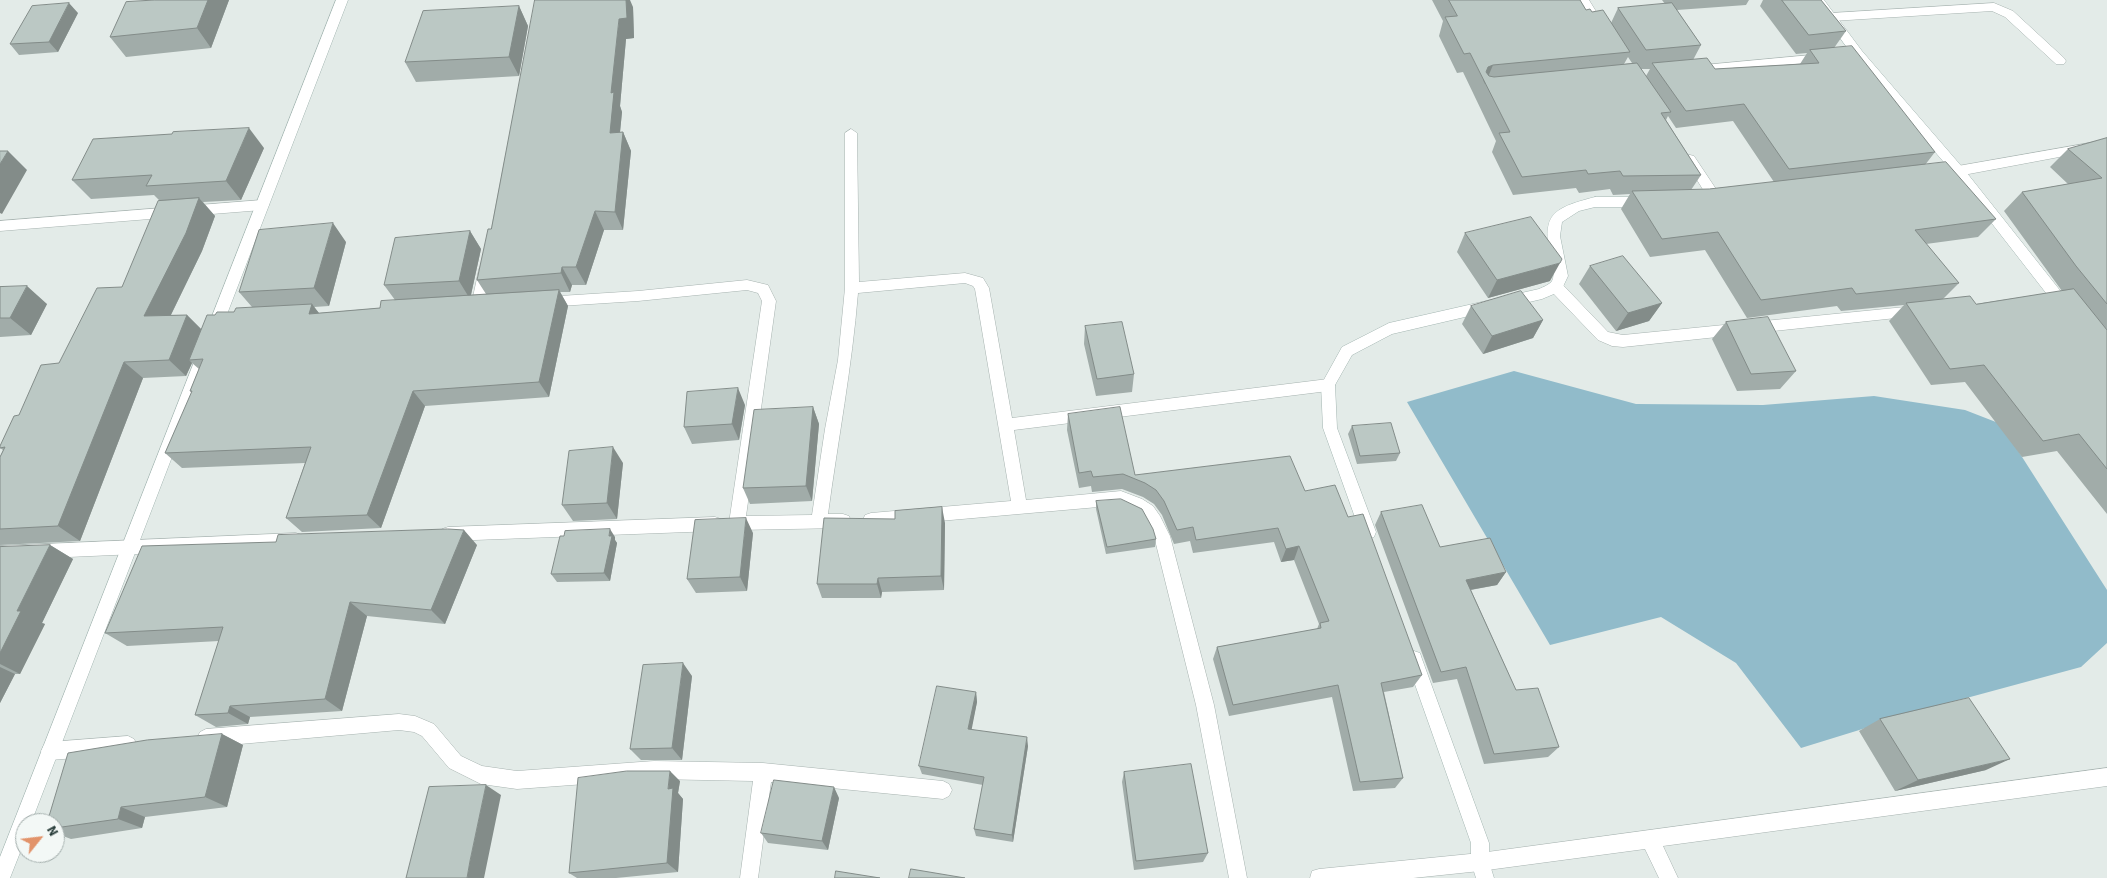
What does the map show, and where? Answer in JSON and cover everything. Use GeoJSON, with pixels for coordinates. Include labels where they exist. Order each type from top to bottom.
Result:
{"type":"FeatureCollection","features":[{"type":"Feature","properties":{"kind":"street"},"geometry":{"type":"LineString","coordinates":[[1,878],[342,0]]}},
{"type":"Feature","properties":{"kind":"street"},"geometry":{"type":"LineString","coordinates":[[1583,0],[1604,34]]}},
{"type":"Feature","properties":{"kind":"street"},"geometry":{"type":"LineString","coordinates":[[1818,0],[1832,17],[1848,55],[1958,171],[2073,318]]}},
{"type":"Feature","properties":{"kind":"street"},"geometry":{"type":"LineString","coordinates":[[1832,17],[1994,7],[2009,14],[2060,61]]}},
{"type":"Feature","properties":{"kind":"street"},"geometry":{"type":"LineString","coordinates":[[1680,71],[1848,55]]}},
{"type":"Feature","properties":{"kind":"street"},"geometry":{"type":"LineString","coordinates":[[819,521],[832,429],[845,360],[852,288],[851,133]]}},
{"type":"Feature","properties":{"kind":"street"},"geometry":{"type":"LineString","coordinates":[[1681,147],[1720,197],[1697,199]]}},
{"type":"Feature","properties":{"kind":"street"},"geometry":{"type":"LineString","coordinates":[[1919,175],[1958,171],[2104,147]]}},
{"type":"Feature","properties":{"kind":"street"},"geometry":{"type":"LineString","coordinates":[[1374,548],[1330,428],[1328,385],[1346,351],[1389,329],[1542,294],[1556,288],[1561,276],[1553,236],[1556,220],[1575,207],[1595,202],[1662,202]]}},
{"type":"Feature","properties":{"kind":"street"},"geometry":{"type":"LineString","coordinates":[[0,226],[262,205]]}},
{"type":"Feature","properties":{"kind":"street"},"geometry":{"type":"LineString","coordinates":[[478,306],[488,259]]}},
{"type":"Feature","properties":{"kind":"street"},"geometry":{"type":"LineString","coordinates":[[852,288],[965,278],[978,282],[982,288],[1020,507]]}},
{"type":"Feature","properties":{"kind":"street"},"geometry":{"type":"LineString","coordinates":[[528,303],[638,296],[747,285],[763,289],[769,300],[737,523]]}},
{"type":"Feature","properties":{"kind":"street"},"geometry":{"type":"LineString","coordinates":[[1556,288],[1602,336],[1612,340],[1623,341],[1928,309]]}},
{"type":"Feature","properties":{"kind":"street"},"geometry":{"type":"LineString","coordinates":[[2036,298],[2056,296]]}},
{"type":"Feature","properties":{"kind":"street"},"geometry":{"type":"LineString","coordinates":[[459,307],[498,305]]}},
{"type":"Feature","properties":{"kind":"street"},"geometry":{"type":"LineString","coordinates":[[218,319],[237,318]]}},
{"type":"Feature","properties":{"kind":"street"},"geometry":{"type":"LineString","coordinates":[[1006,425],[1328,385]]}},
{"type":"Feature","properties":{"kind":"street"},"geometry":{"type":"LineString","coordinates":[[428,535],[737,523],[875,520],[1121,498],[1141,505],[1154,517],[1162,536],[1205,705],[1238,878]]}},
{"type":"Feature","properties":{"kind":"street"},"geometry":{"type":"LineString","coordinates":[[0,553],[309,540]]}},
{"type":"Feature","properties":{"kind":"street"},"geometry":{"type":"LineString","coordinates":[[1410,649],[1480,843],[1482,870]]}},
{"type":"Feature","properties":{"kind":"street"},"geometry":{"type":"LineString","coordinates":[[186,740],[399,722],[414,724],[428,730],[455,762],[480,775],[517,780],[654,770],[764,772],[943,790]]}},
{"type":"Feature","properties":{"kind":"street"},"geometry":{"type":"LineString","coordinates":[[50,751],[147,743]]}},
{"type":"Feature","properties":{"kind":"street"},"geometry":{"type":"LineString","coordinates":[[749,878],[764,772]]}},
{"type":"Feature","properties":{"kind":"street"},"geometry":{"type":"LineString","coordinates":[[1319,878],[1482,870],[1650,839],[2107,777]]}},
{"type":"Feature","properties":{"kind":"street"},"geometry":{"type":"LineString","coordinates":[[1650,839],[1668,878]]}},
{"type":"Feature","properties":{"kind":"water"},"geometry":{"type":"Polygon","coordinates":[[[1514,371],[1636,404],[1763,405],[1874,396],[1965,410],[2001,424],[2107,590],[2107,643],[2081,667],[1937,706],[1801,748],[1736,663],[1661,617],[1550,645],[1407,402],[1514,371]]]}},
{"type":"Feature","properties":{"kind":"building"},"geometry":{"type":"Polygon","coordinates":[[[208,0],[197,28],[110,37],[126,2],[208,0]]]}},
{"type":"Feature","properties":{"kind":"building"},"geometry":{"type":"Polygon","coordinates":[[[535,0],[626,0],[627,18],[619,19],[611,93],[614,92],[610,133],[623,132],[615,212],[595,211],[576,267],[562,267],[561,273],[477,280],[488,229],[491,229],[535,0]]]}},
{"type":"Feature","properties":{"kind":"building"},"geometry":{"type":"Polygon","coordinates":[[[1449,0],[1580,0],[1586,10],[1590,9],[1592,12],[1603,10],[1630,52],[1493,65],[1488,67],[1486,72],[1489,76],[1494,77],[1637,63],[1671,112],[1661,113],[1701,175],[1623,176],[1620,171],[1588,174],[1586,170],[1522,177],[1499,133],[1510,132],[1470,53],[1464,54],[1445,17],[1457,16],[1449,0]]]}},
{"type":"Feature","properties":{"kind":"building"},"geometry":{"type":"Polygon","coordinates":[[[1782,0],[1821,0],[1846,31],[1809,35],[1782,0]]]}},
{"type":"Feature","properties":{"kind":"building"},"geometry":{"type":"Polygon","coordinates":[[[69,3],[49,42],[10,44],[32,6],[69,3]]]}},
{"type":"Feature","properties":{"kind":"building"},"geometry":{"type":"Polygon","coordinates":[[[1672,3],[1701,45],[1646,50],[1618,8],[1672,3]]]}},
{"type":"Feature","properties":{"kind":"building"},"geometry":{"type":"Polygon","coordinates":[[[519,6],[509,57],[405,62],[423,11],[519,6]]]}},
{"type":"Feature","properties":{"kind":"building"},"geometry":{"type":"Polygon","coordinates":[[[1852,46],[1935,152],[1789,169],[1744,104],[1686,111],[1652,63],[1707,58],[1715,69],[1819,63],[1810,50],[1852,46]]]}},
{"type":"Feature","properties":{"kind":"building"},"geometry":{"type":"Polygon","coordinates":[[[249,128],[226,181],[146,186],[152,175],[72,180],[93,139],[249,128]]]}},
{"type":"Feature","properties":{"kind":"building"},"geometry":{"type":"Polygon","coordinates":[[[2107,138],[2107,304],[2076,266],[2022,192],[2102,178],[2068,149],[2107,138]]]}},
{"type":"Feature","properties":{"kind":"building"},"geometry":{"type":"Polygon","coordinates":[[[0,151],[8,151],[0,164],[0,151]]]}},
{"type":"Feature","properties":{"kind":"building"},"geometry":{"type":"Polygon","coordinates":[[[1946,162],[1996,219],[1915,230],[1959,283],[1856,294],[1852,288],[1761,300],[1718,232],[1662,239],[1632,191],[1709,189],[1946,162]]]}},
{"type":"Feature","properties":{"kind":"building"},"geometry":{"type":"Polygon","coordinates":[[[199,198],[186,233],[144,316],[187,315],[169,360],[124,362],[58,526],[0,529],[0,457],[5,447],[0,448],[0,446],[14,416],[19,415],[41,365],[59,363],[97,288],[122,287],[158,201],[199,198]]]}},
{"type":"Feature","properties":{"kind":"building"},"geometry":{"type":"Polygon","coordinates":[[[1531,217],[1562,259],[1560,263],[1497,280],[1465,233],[1531,217]]]}},
{"type":"Feature","properties":{"kind":"building"},"geometry":{"type":"Polygon","coordinates":[[[333,223],[314,288],[239,292],[259,230],[333,223]]]}},
{"type":"Feature","properties":{"kind":"building"},"geometry":{"type":"Polygon","coordinates":[[[470,231],[459,281],[384,285],[395,238],[470,231]]]}},
{"type":"Feature","properties":{"kind":"building"},"geometry":{"type":"Polygon","coordinates":[[[1623,256],[1662,303],[1628,313],[1590,266],[1623,256]]]}},
{"type":"Feature","properties":{"kind":"building"},"geometry":{"type":"Polygon","coordinates":[[[27,286],[10,318],[0,318],[0,287],[27,286]]]}},
{"type":"Feature","properties":{"kind":"building"},"geometry":{"type":"Polygon","coordinates":[[[2074,289],[2107,330],[2107,469],[2079,434],[2043,441],[1984,365],[1950,369],[1906,303],[1970,296],[1976,304],[2074,289]]]}},
{"type":"Feature","properties":{"kind":"building"},"geometry":{"type":"Polygon","coordinates":[[[559,290],[539,382],[413,391],[367,515],[286,518],[311,447],[165,453],[192,391],[190,391],[203,359],[189,360],[207,315],[215,315],[217,312],[234,312],[236,308],[312,304],[309,314],[380,308],[381,301],[559,290]]]}},
{"type":"Feature","properties":{"kind":"building"},"geometry":{"type":"Polygon","coordinates":[[[1521,291],[1543,320],[1492,336],[1471,306],[1521,291]]]}},
{"type":"Feature","properties":{"kind":"building"},"geometry":{"type":"Polygon","coordinates":[[[1768,317],[1796,371],[1751,374],[1726,322],[1768,317]]]}},
{"type":"Feature","properties":{"kind":"building"},"geometry":{"type":"Polygon","coordinates":[[[1122,322],[1134,374],[1097,379],[1085,326],[1122,322]]]}},
{"type":"Feature","properties":{"kind":"building"},"geometry":{"type":"Polygon","coordinates":[[[738,388],[732,424],[684,427],[687,392],[738,388]]]}},
{"type":"Feature","properties":{"kind":"building"},"geometry":{"type":"Polygon","coordinates":[[[813,407],[806,486],[743,488],[754,410],[813,407]]]}},
{"type":"Feature","properties":{"kind":"building"},"geometry":{"type":"Polygon","coordinates":[[[1120,407],[1135,475],[1290,456],[1305,491],[1335,485],[1348,517],[1363,514],[1422,675],[1381,683],[1403,778],[1360,782],[1338,685],[1233,705],[1217,647],[1321,628],[1320,623],[1329,621],[1299,546],[1286,549],[1278,528],[1196,540],[1193,527],[1177,530],[1164,501],[1156,490],[1145,483],[1123,474],[1093,477],[1091,471],[1079,473],[1068,414],[1120,407]]]}},
{"type":"Feature","properties":{"kind":"building"},"geometry":{"type":"Polygon","coordinates":[[[1391,423],[1400,453],[1360,456],[1352,426],[1391,423]]]}},
{"type":"Feature","properties":{"kind":"building"},"geometry":{"type":"Polygon","coordinates":[[[613,447],[607,503],[562,505],[569,451],[613,447]]]}},
{"type":"Feature","properties":{"kind":"building"},"geometry":{"type":"Polygon","coordinates":[[[1121,499],[1142,509],[1153,529],[1156,539],[1107,547],[1096,501],[1121,499]]]}},
{"type":"Feature","properties":{"kind":"building"},"geometry":{"type":"Polygon","coordinates":[[[1422,505],[1440,547],[1490,538],[1506,572],[1466,580],[1516,690],[1538,688],[1559,747],[1494,754],[1466,667],[1441,672],[1381,512],[1422,505]]]}},
{"type":"Feature","properties":{"kind":"building"},"geometry":{"type":"Polygon","coordinates":[[[942,507],[941,576],[878,578],[877,584],[817,584],[824,518],[895,519],[895,511],[942,507]]]}},
{"type":"Feature","properties":{"kind":"building"},"geometry":{"type":"Polygon","coordinates":[[[746,518],[740,577],[687,579],[695,520],[746,518]]]}},
{"type":"Feature","properties":{"kind":"building"},"geometry":{"type":"Polygon","coordinates":[[[610,529],[609,536],[612,536],[604,573],[551,574],[560,536],[564,536],[565,531],[610,529]]]}},
{"type":"Feature","properties":{"kind":"building"},"geometry":{"type":"Polygon","coordinates":[[[464,530],[431,610],[350,602],[325,699],[230,706],[228,713],[195,715],[223,627],[105,633],[142,546],[276,542],[278,535],[464,530]]]}},
{"type":"Feature","properties":{"kind":"building"},"geometry":{"type":"Polygon","coordinates":[[[50,545],[17,611],[21,611],[0,653],[0,547],[50,545]]]}},
{"type":"Feature","properties":{"kind":"building"},"geometry":{"type":"Polygon","coordinates":[[[683,663],[672,748],[630,749],[643,665],[683,663]]]}},
{"type":"Feature","properties":{"kind":"building"},"geometry":{"type":"Polygon","coordinates":[[[937,686],[976,692],[968,729],[1027,737],[1012,835],[974,829],[984,777],[919,766],[937,686]]]}},
{"type":"Feature","properties":{"kind":"building"},"geometry":{"type":"Polygon","coordinates":[[[1969,698],[2010,759],[1918,780],[1880,719],[1969,698]]]}},
{"type":"Feature","properties":{"kind":"building"},"geometry":{"type":"Polygon","coordinates":[[[222,734],[205,797],[121,807],[118,819],[65,827],[65,813],[50,813],[68,753],[147,740],[222,734]]]}},
{"type":"Feature","properties":{"kind":"building"},"geometry":{"type":"Polygon","coordinates":[[[1191,764],[1208,853],[1136,861],[1124,772],[1191,764]]]}},
{"type":"Feature","properties":{"kind":"building"},"geometry":{"type":"Polygon","coordinates":[[[627,771],[670,771],[668,789],[673,788],[667,863],[569,873],[578,778],[627,771]]]}},
{"type":"Feature","properties":{"kind":"building"},"geometry":{"type":"Polygon","coordinates":[[[774,780],[834,787],[822,841],[761,833],[774,780]]]}},
{"type":"Feature","properties":{"kind":"building"},"geometry":{"type":"Polygon","coordinates":[[[486,785],[467,878],[406,878],[429,787],[486,785]]]}},
{"type":"Feature","properties":{"kind":"building"},"geometry":{"type":"Polygon","coordinates":[[[911,869],[965,878],[909,878],[911,869]]]}},
{"type":"Feature","properties":{"kind":"building"},"geometry":{"type":"Polygon","coordinates":[[[836,871],[880,878],[835,878],[836,871]]]}}]}
